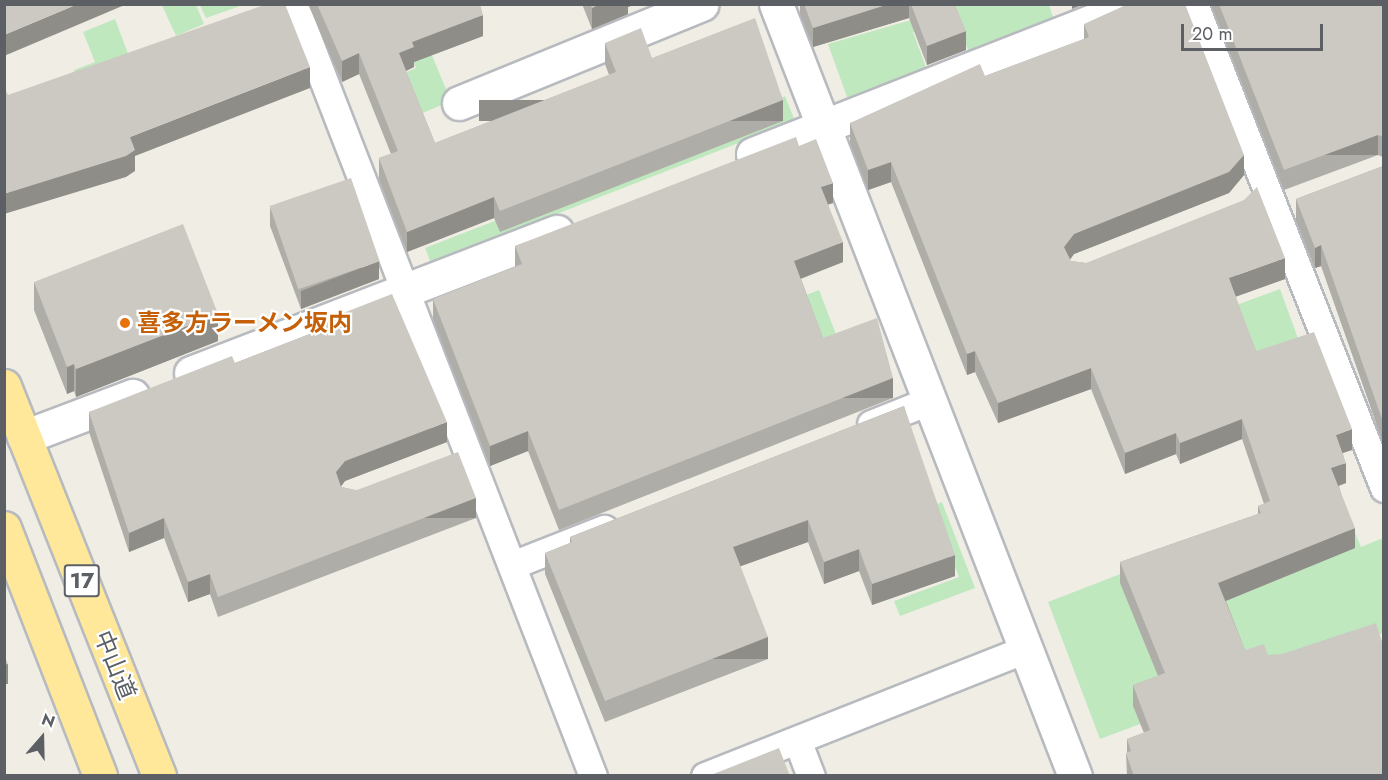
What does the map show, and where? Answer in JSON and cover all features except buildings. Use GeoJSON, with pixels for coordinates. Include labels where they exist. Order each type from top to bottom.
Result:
{"type":"FeatureCollection","features":[{"type":"Feature","properties":{"kind":"highway","name":"中山道"},"geometry":{"type":"LineString","coordinates":[[4,386],[159,776]]}},
{"type":"Feature","properties":{"kind":"highway","name":"17"},"geometry":{"type":"LineString","coordinates":[[4,528],[100,776]]}},
{"type":"Feature","properties":{"kind":"street"},"geometry":{"type":"LineString","coordinates":[[459,103],[702,4]]}},
{"type":"Feature","properties":{"kind":"street"},"geometry":{"type":"LineString","coordinates":[[776,4],[826,125],[1075,776]]}},
{"type":"Feature","properties":{"kind":"street"},"geometry":{"type":"LineString","coordinates":[[727,165],[1136,4]]}},
{"type":"Feature","properties":{"kind":"street"},"geometry":{"type":"LineString","coordinates":[[24,437],[584,221]]}},
{"type":"Feature","properties":{"kind":"lane"},"geometry":{"type":"LineString","coordinates":[[294,4],[407,291],[457,454],[512,565],[593,776]]}},
{"type":"Feature","properties":{"kind":"lane"},"geometry":{"type":"LineString","coordinates":[[1194,4],[1254,188],[1285,207],[1383,488]]}},
{"type":"Feature","properties":{"kind":"lane"},"geometry":{"type":"LineString","coordinates":[[843,435],[931,400]]}},
{"type":"Feature","properties":{"kind":"lane"},"geometry":{"type":"LineString","coordinates":[[512,565],[633,517]]}},
{"type":"Feature","properties":{"kind":"lane"},"geometry":{"type":"LineString","coordinates":[[705,776],[1026,649]]}},
{"type":"Feature","properties":{"kind":"lane"},"geometry":{"type":"LineString","coordinates":[[796,740],[811,776]]}},
{"type":"Feature","properties":{"kind":"green space"},"geometry":{"type":"Polygon","coordinates":[[[162,5],[196,5],[204,24],[176,36],[162,5]]]}},
{"type":"Feature","properties":{"kind":"green space"},"geometry":{"type":"Polygon","coordinates":[[[200,5],[243,5],[206,18],[200,5]]]}},
{"type":"Feature","properties":{"kind":"green space"},"geometry":{"type":"Polygon","coordinates":[[[906,5],[1049,5],[1054,20],[970,55],[953,11],[913,32],[927,70],[848,100],[828,44],[911,20],[906,5]]]}},
{"type":"Feature","properties":{"kind":"green space"},"geometry":{"type":"Polygon","coordinates":[[[115,19],[135,72],[82,92],[74,70],[95,62],[83,32],[115,19]]]}},
{"type":"Feature","properties":{"kind":"green space"},"geometry":{"type":"Polygon","coordinates":[[[428,46],[451,101],[418,115],[388,80],[416,68],[409,53],[428,46]]]}},
{"type":"Feature","properties":{"kind":"green space"},"geometry":{"type":"Polygon","coordinates":[[[785,96],[795,121],[431,263],[425,248],[762,117],[759,107],[785,96]]]}},
{"type":"Feature","properties":{"kind":"green space"},"geometry":{"type":"Polygon","coordinates":[[[1280,289],[1302,350],[1242,372],[1220,311],[1280,289]]]}},
{"type":"Feature","properties":{"kind":"green space"},"geometry":{"type":"Polygon","coordinates":[[[819,290],[841,346],[824,352],[802,296],[819,290]]]}},
{"type":"Feature","properties":{"kind":"green space"},"geometry":{"type":"Polygon","coordinates":[[[1337,490],[1361,547],[1383,538],[1383,633],[1100,739],[1048,602],[1337,490]]]}},
{"type":"Feature","properties":{"kind":"green space"},"geometry":{"type":"Polygon","coordinates":[[[942,502],[975,588],[900,616],[894,601],[959,577],[932,506],[942,502]]]}},
{"type":"Feature","properties":{"kind":"place","name":"喜多方ラーメン坂内"},"geometry":{"type":"Point","coordinates":[125,323]}}]}
